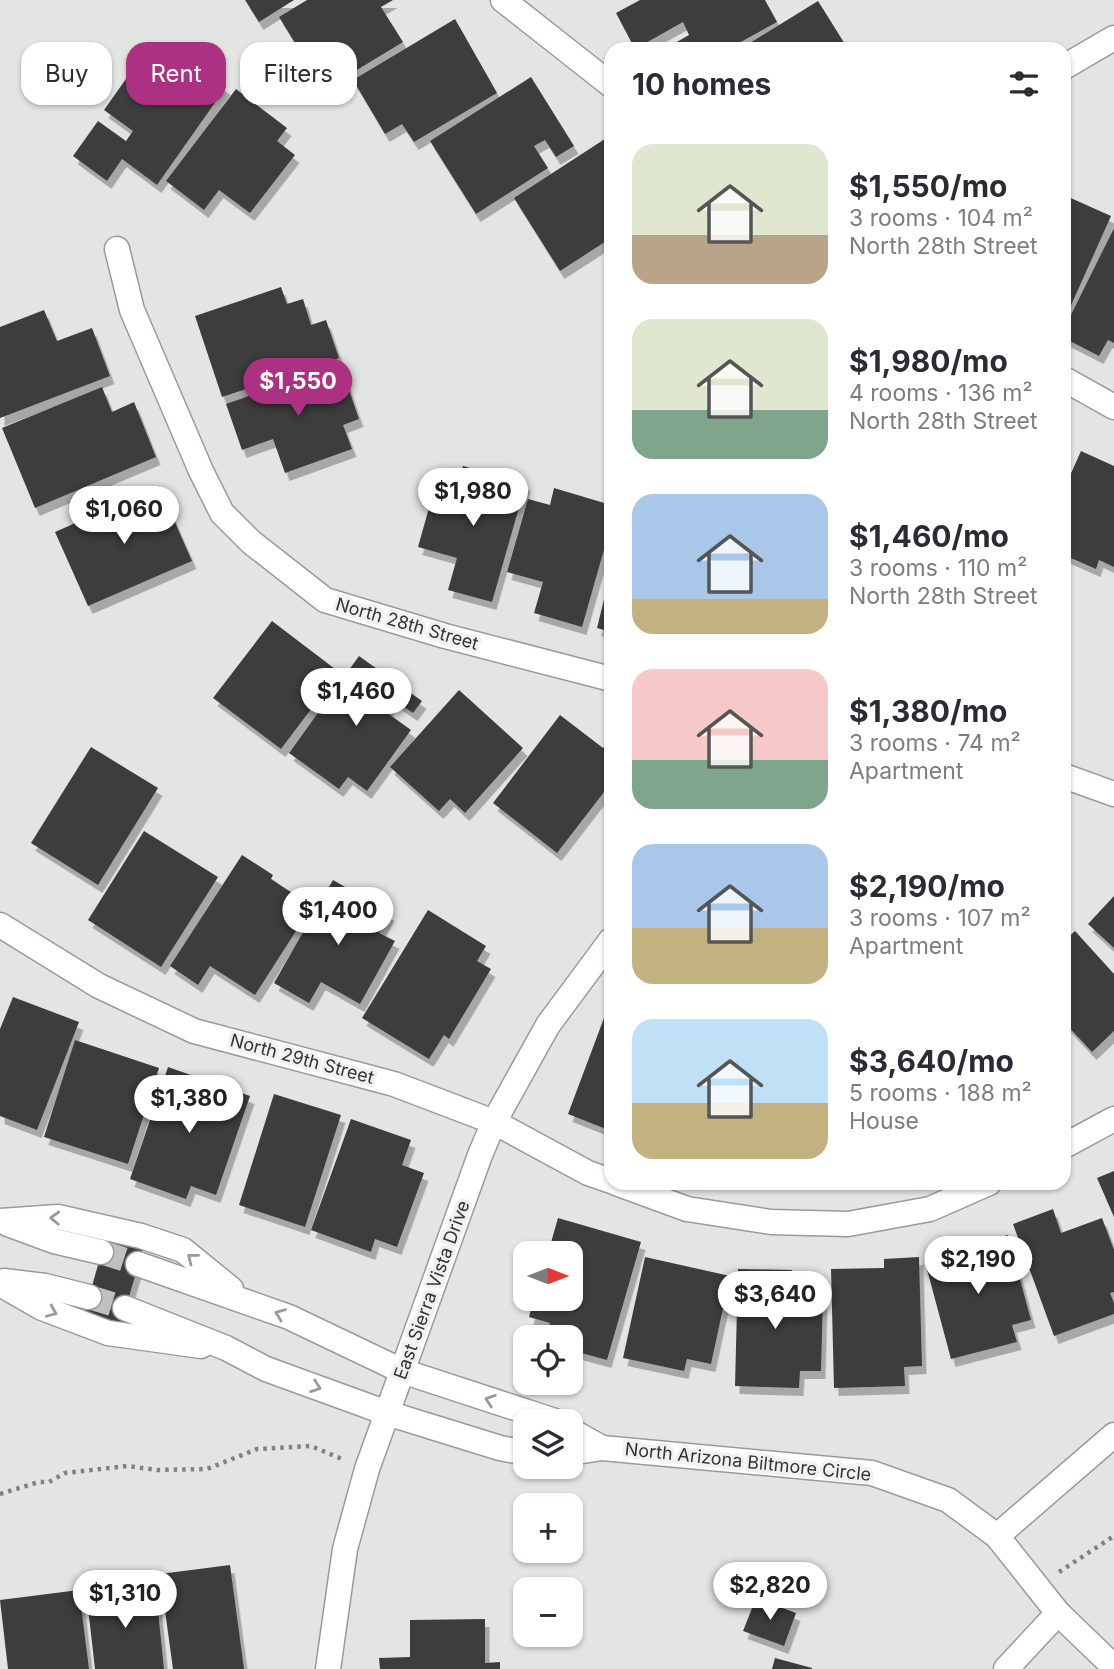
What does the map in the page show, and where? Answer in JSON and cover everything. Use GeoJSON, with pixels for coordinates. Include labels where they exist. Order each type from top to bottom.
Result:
{"type":"FeatureCollection","features":[{"type":"Feature","properties":{"kind":"street"},"geometry":{"type":"LineString","coordinates":[[503,0],[604,79]]}},
{"type":"Feature","properties":{"kind":"street"},"geometry":{"type":"LineString","coordinates":[[1071,63],[1114,38]]}},
{"type":"Feature","properties":{"kind":"street","name":"North 28th Street"},"geometry":{"type":"LineString","coordinates":[[117,250],[132,310],[201,471],[222,513],[251,542],[325,600],[445,636],[604,677]]}},
{"type":"Feature","properties":{"kind":"street"},"geometry":{"type":"LineString","coordinates":[[1071,383],[1114,407]]}},
{"type":"Feature","properties":{"kind":"street"},"geometry":{"type":"LineString","coordinates":[[1071,779],[1114,794]]}},
{"type":"Feature","properties":{"kind":"street","name":"North 29th Street"},"geometry":{"type":"LineString","coordinates":[[0,925],[99,986],[194,1031],[394,1084],[494,1122],[588,1173],[604,1179]]}},
{"type":"Feature","properties":{"kind":"street","name":"East Sierra Vista Drive"},"geometry":{"type":"LineString","coordinates":[[328,1669],[345,1549],[367,1469],[480,1155],[494,1122],[548,1026],[604,950]]}},
{"type":"Feature","properties":{"kind":"street"},"geometry":{"type":"LineString","coordinates":[[1071,1142],[1114,1119]]}},
{"type":"Feature","properties":{"kind":"street"},"geometry":{"type":"LineString","coordinates":[[635,1190],[687,1209],[771,1222],[848,1224],[930,1209],[973,1190]]}},
{"type":"Feature","properties":{"kind":"street"},"geometry":{"type":"LineString","coordinates":[[0,1221],[58,1217],[141,1236],[183,1250],[245,1300]]}},
{"type":"Feature","properties":{"kind":"street"},"geometry":{"type":"LineString","coordinates":[[0,1221],[54,1241],[101,1252]]}},
{"type":"Feature","properties":{"kind":"street"},"geometry":{"type":"LineString","coordinates":[[138,1264],[289,1317],[402,1371],[518,1409]]}},
{"type":"Feature","properties":{"kind":"street"},"geometry":{"type":"LineString","coordinates":[[0,1282],[45,1286],[89,1297]]}},
{"type":"Feature","properties":{"kind":"street"},"geometry":{"type":"LineString","coordinates":[[0,1282],[42,1308],[108,1334],[226,1348]]}},
{"type":"Feature","properties":{"kind":"street"},"geometry":{"type":"LineString","coordinates":[[125,1308],[226,1348],[267,1369],[387,1413],[513,1451]]}},
{"type":"Feature","properties":{"kind":"street"},"geometry":{"type":"LineString","coordinates":[[998,1536],[1114,1435]]}},
{"type":"Feature","properties":{"kind":"street","name":"North Arizona Biltmore Circle"},"geometry":{"type":"LineString","coordinates":[[583,1438],[601,1448]]}},
{"type":"Feature","properties":{"kind":"street","name":"North Arizona Biltmore Circle"},"geometry":{"type":"LineString","coordinates":[[583,1450],[601,1448],[872,1473],[948,1500],[998,1536],[1058,1613],[1114,1667]]}},
{"type":"Feature","properties":{"kind":"street"},"geometry":{"type":"LineString","coordinates":[[1006,1669],[1058,1613]]}},
{"type":"Feature","properties":{"kind":"path"},"geometry":{"type":"LineString","coordinates":[[0,1494],[39,1482],[49,1482],[65,1473],[114,1467],[207,1469],[257,1448],[311,1446],[367,1469]]}},
{"type":"Feature","properties":{"kind":"path"},"geometry":{"type":"LineString","coordinates":[[1036,1584],[1114,1536]]}},
{"type":"Feature","properties":{"kind":"building"},"geometry":{"type":"Polygon","coordinates":[[[245,0],[294,0],[259,22],[245,0]]]}},
{"type":"Feature","properties":{"kind":"building"},"geometry":{"type":"Polygon","coordinates":[[[307,0],[393,0],[381,7],[403,42],[357,70],[357,42],[294,42],[279,17],[307,0]]]}},
{"type":"Feature","properties":{"kind":"building"},"geometry":{"type":"Polygon","coordinates":[[[640,0],[765,0],[777,22],[741,42],[677,42],[689,35],[683,22],[647,42],[631,42],[616,13],[640,0]]]}},
{"type":"Feature","properties":{"kind":"building"},"geometry":{"type":"Polygon","coordinates":[[[818,1],[844,42],[751,42],[818,1]]]}},
{"type":"Feature","properties":{"kind":"building"},"geometry":{"type":"Polygon","coordinates":[[[455,19],[497,93],[414,142],[402,124],[385,134],[357,87],[357,78],[455,19]]]}},
{"type":"Feature","properties":{"kind":"building"},"geometry":{"type":"Polygon","coordinates":[[[531,77],[574,146],[556,157],[545,140],[534,146],[548,168],[476,214],[430,141],[531,77]]]}},
{"type":"Feature","properties":{"kind":"building"},"geometry":{"type":"Polygon","coordinates":[[[126,79],[126,105],[213,105],[157,185],[122,159],[107,181],[73,156],[98,121],[126,141],[133,131],[104,110],[108,105],[112,105],[112,99],[126,79]]]}},
{"type":"Feature","properties":{"kind":"building"},"geometry":{"type":"Polygon","coordinates":[[[236,89],[240,92],[240,105],[257,105],[287,128],[277,141],[295,155],[250,213],[219,190],[204,210],[166,181],[236,89]]]}},
{"type":"Feature","properties":{"kind":"building"},"geometry":{"type":"Polygon","coordinates":[[[604,140],[604,243],[560,271],[514,198],[604,140]]]}},
{"type":"Feature","properties":{"kind":"building"},"geometry":{"type":"Polygon","coordinates":[[[1071,198],[1111,216],[1071,305],[1071,198]]]}},
{"type":"Feature","properties":{"kind":"building"},"geometry":{"type":"Polygon","coordinates":[[[1114,228],[1114,343],[1108,340],[1099,356],[1071,342],[1071,315],[1114,228]]]}},
{"type":"Feature","properties":{"kind":"building"},"geometry":{"type":"Polygon","coordinates":[[[281,287],[287,304],[303,299],[311,325],[326,320],[339,358],[222,397],[195,316],[281,287]]]}},
{"type":"Feature","properties":{"kind":"building"},"geometry":{"type":"Polygon","coordinates":[[[44,310],[57,341],[92,328],[110,376],[0,418],[0,327],[44,310]]]}},
{"type":"Feature","properties":{"kind":"building"},"geometry":{"type":"Polygon","coordinates":[[[340,364],[359,419],[343,425],[352,449],[285,473],[273,439],[242,450],[226,404],[340,364]]]}},
{"type":"Feature","properties":{"kind":"building"},"geometry":{"type":"Polygon","coordinates":[[[102,387],[112,412],[134,402],[156,457],[35,508],[2,428],[102,387]]]}},
{"type":"Feature","properties":{"kind":"building"},"geometry":{"type":"Polygon","coordinates":[[[1081,451],[1114,466],[1114,567],[1099,560],[1096,569],[1071,558],[1071,473],[1081,451]]]}},
{"type":"Feature","properties":{"kind":"building"},"geometry":{"type":"Polygon","coordinates":[[[463,466],[526,483],[492,602],[448,590],[457,558],[418,547],[438,476],[459,482],[463,466]]]}},
{"type":"Feature","properties":{"kind":"building"},"geometry":{"type":"Polygon","coordinates":[[[159,486],[192,561],[88,606],[55,532],[159,486]]]}},
{"type":"Feature","properties":{"kind":"building"},"geometry":{"type":"Polygon","coordinates":[[[554,488],[604,503],[604,550],[582,627],[534,613],[543,582],[507,572],[528,499],[550,505],[554,488]]]}},
{"type":"Feature","properties":{"kind":"building"},"geometry":{"type":"Polygon","coordinates":[[[604,599],[604,630],[597,628],[604,599]]]}},
{"type":"Feature","properties":{"kind":"building"},"geometry":{"type":"Polygon","coordinates":[[[272,621],[339,672],[281,749],[213,698],[272,621]]]}},
{"type":"Feature","properties":{"kind":"building"},"geometry":{"type":"Polygon","coordinates":[[[359,656],[422,701],[413,713],[394,700],[386,712],[411,730],[367,791],[348,777],[339,789],[289,753],[359,656]]]}},
{"type":"Feature","properties":{"kind":"building"},"geometry":{"type":"Polygon","coordinates":[[[459,690],[523,748],[465,813],[450,799],[439,811],[390,767],[459,690]]]}},
{"type":"Feature","properties":{"kind":"building"},"geometry":{"type":"Polygon","coordinates":[[[560,715],[604,747],[604,792],[557,853],[493,803],[560,715]]]}},
{"type":"Feature","properties":{"kind":"building"},"geometry":{"type":"Polygon","coordinates":[[[91,747],[158,788],[98,885],[31,843],[91,747]]]}},
{"type":"Feature","properties":{"kind":"building"},"geometry":{"type":"Polygon","coordinates":[[[144,831],[218,877],[161,967],[88,920],[144,831]]]}},
{"type":"Feature","properties":{"kind":"building"},"geometry":{"type":"Polygon","coordinates":[[[242,855],[273,875],[271,879],[312,906],[255,995],[210,966],[198,985],[170,966],[242,855]]]}},
{"type":"Feature","properties":{"kind":"building"},"geometry":{"type":"Polygon","coordinates":[[[333,880],[390,913],[379,933],[395,941],[360,1004],[321,982],[309,1003],[274,983],[333,880]]]}},
{"type":"Feature","properties":{"kind":"building"},"geometry":{"type":"Polygon","coordinates":[[[1114,896],[1114,948],[1088,924],[1114,896]]]}},
{"type":"Feature","properties":{"kind":"building"},"geometry":{"type":"Polygon","coordinates":[[[428,910],[486,946],[477,961],[491,969],[449,1039],[444,1035],[429,1059],[362,1018],[428,910]]]}},
{"type":"Feature","properties":{"kind":"building"},"geometry":{"type":"Polygon","coordinates":[[[1075,931],[1114,974],[1114,1031],[1092,1052],[1071,1030],[1071,935],[1075,931]]]}},
{"type":"Feature","properties":{"kind":"building"},"geometry":{"type":"Polygon","coordinates":[[[13,997],[79,1022],[37,1130],[0,1116],[0,1029],[13,997]]]}},
{"type":"Feature","properties":{"kind":"building"},"geometry":{"type":"Polygon","coordinates":[[[604,1018],[604,1128],[568,1114],[604,1018]]]}},
{"type":"Feature","properties":{"kind":"building"},"geometry":{"type":"Polygon","coordinates":[[[75,1040],[159,1068],[128,1164],[44,1137],[75,1040]]]}},
{"type":"Feature","properties":{"kind":"building"},"geometry":{"type":"Polygon","coordinates":[[[168,1067],[250,1096],[216,1195],[191,1186],[186,1199],[130,1179],[168,1067]]]}},
{"type":"Feature","properties":{"kind":"building"},"geometry":{"type":"Polygon","coordinates":[[[274,1094],[341,1115],[305,1227],[239,1205],[274,1094]]]}},
{"type":"Feature","properties":{"kind":"building"},"geometry":{"type":"Polygon","coordinates":[[[351,1119],[411,1140],[402,1165],[424,1173],[397,1247],[375,1239],[371,1252],[311,1230],[351,1119]]]}},
{"type":"Feature","properties":{"kind":"building"},"geometry":{"type":"Polygon","coordinates":[[[1114,1171],[1114,1217],[1097,1178],[1114,1171]]]}},
{"type":"Feature","properties":{"kind":"building"},"geometry":{"type":"Polygon","coordinates":[[[1053,1209],[1061,1233],[1102,1218],[1114,1250],[1114,1292],[1110,1293],[1114,1314],[1054,1336],[1013,1224],[1053,1209]]]}},
{"type":"Feature","properties":{"kind":"building"},"geometry":{"type":"Polygon","coordinates":[[[558,1218],[641,1242],[607,1360],[583,1354],[583,1325],[549,1325],[529,1317],[531,1311],[583,1311],[583,1241],[551,1241],[558,1218]]]}},
{"type":"Feature","properties":{"kind":"building"},"geometry":{"type":"Polygon","coordinates":[[[1008,1235],[1031,1320],[1012,1325],[1017,1342],[951,1359],[924,1258],[1008,1235]]]}},
{"type":"Feature","properties":{"kind":"building"},"geometry":{"type":"Polygon","coordinates":[[[106,1237],[143,1248],[121,1325],[84,1314],[106,1237]]]}},
{"type":"Feature","properties":{"kind":"building"},"geometry":{"type":"Polygon","coordinates":[[[645,1257],[730,1276],[711,1364],[687,1359],[684,1371],[623,1358],[645,1257]]]}},
{"type":"Feature","properties":{"kind":"building"},"geometry":{"type":"Polygon","coordinates":[[[919,1257],[922,1366],[904,1367],[905,1386],[834,1388],[831,1269],[884,1268],[884,1259],[919,1257]]]}},
{"type":"Feature","properties":{"kind":"building"},"geometry":{"type":"Polygon","coordinates":[[[738,1269],[792,1270],[791,1297],[823,1298],[821,1371],[800,1371],[799,1388],[735,1386],[738,1269]]]}},
{"type":"Feature","properties":{"kind":"building"},"geometry":{"type":"Polygon","coordinates":[[[230,1565],[244,1669],[173,1669],[160,1574],[230,1565]]]}},
{"type":"Feature","properties":{"kind":"building"},"geometry":{"type":"Polygon","coordinates":[[[120,1586],[121,1594],[156,1591],[164,1669],[95,1669],[86,1590],[120,1586]]]}},
{"type":"Feature","properties":{"kind":"building"},"geometry":{"type":"Polygon","coordinates":[[[79,1590],[89,1669],[8,1669],[0,1600],[79,1590]]]}},
{"type":"Feature","properties":{"kind":"building"},"geometry":{"type":"Polygon","coordinates":[[[756,1598],[796,1613],[784,1646],[743,1631],[756,1598]]]}},
{"type":"Feature","properties":{"kind":"building"},"geometry":{"type":"Polygon","coordinates":[[[485,1619],[485,1663],[500,1662],[500,1669],[380,1669],[379,1658],[410,1657],[410,1620],[485,1619]]]}},
{"type":"Feature","properties":{"kind":"building"},"geometry":{"type":"Polygon","coordinates":[[[775,1658],[812,1668],[812,1669],[772,1669],[775,1658]]]}},
{"type":"Feature","properties":{"kind":"tunnel"},"geometry":{"type":"LineString","coordinates":[[101,1252],[138,1264]]}},
{"type":"Feature","properties":{"kind":"tunnel"},"geometry":{"type":"LineString","coordinates":[[89,1297],[125,1308]]}}]}
